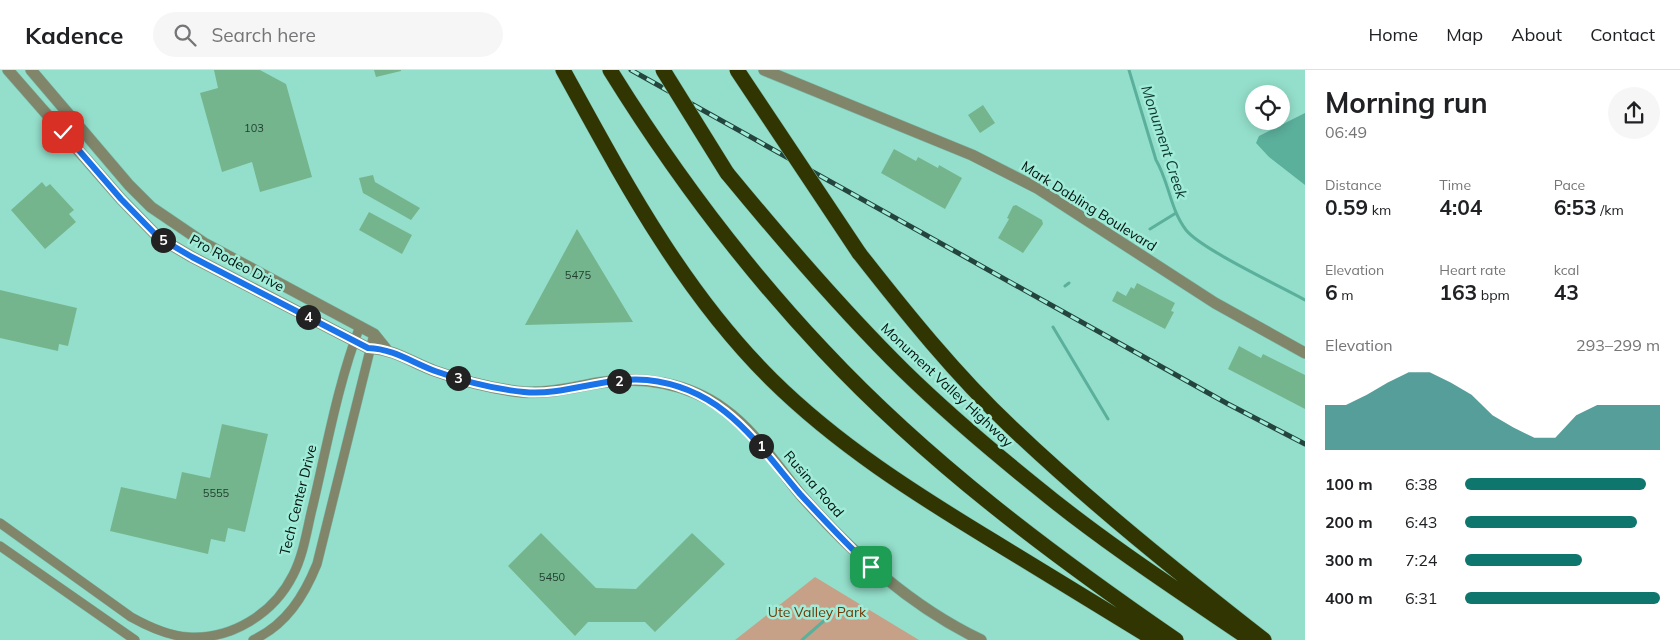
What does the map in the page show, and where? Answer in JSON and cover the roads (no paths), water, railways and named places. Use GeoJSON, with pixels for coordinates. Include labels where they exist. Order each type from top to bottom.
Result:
{"type":"FeatureCollection","features":[{"type":"Feature","properties":{"kind":"highway"},"geometry":{"type":"LineString","coordinates":[[562,70],[648,222],[690,285],[771,379],[818,423],[869,462],[928,502],[1155,640]]}},
{"type":"Feature","properties":{"kind":"highway"},"geometry":{"type":"LineString","coordinates":[[610,70],[646,127],[709,216],[824,351],[882,409],[984,498],[1052,551],[1176,640]]}},
{"type":"Feature","properties":{"kind":"highway","name":"Monument Valley Highway"},"geometry":{"type":"LineString","coordinates":[[663,70],[728,173],[777,234],[836,300],[904,371],[978,439],[1040,490],[1116,547],[1251,640]]}},
{"type":"Feature","properties":{"kind":"highway"},"geometry":{"type":"LineString","coordinates":[[737,70],[859,253],[958,373],[1010,427],[1154,552],[1264,640]]}},
{"type":"Feature","properties":{"kind":"street","name":"Pro Rodeo Drive"},"geometry":{"type":"LineString","coordinates":[[8,70],[121,199],[158,237],[192,257],[368,348]]}},
{"type":"Feature","properties":{"kind":"street","name":"Pro Rodeo Drive"},"geometry":{"type":"LineString","coordinates":[[31,70],[129,185],[151,207],[204,243],[374,334]]}},
{"type":"Feature","properties":{"kind":"street","name":"Mark Dabling Boulevard"},"geometry":{"type":"LineString","coordinates":[[764,70],[972,155],[1036,188],[1215,303],[1305,352]]}},
{"type":"Feature","properties":{"kind":"street","name":"Tech Center Drive"},"geometry":{"type":"LineString","coordinates":[[0,523],[132,617],[149,627],[188,637],[234,629],[254,620],[269,609],[283,592],[300,558],[354,341],[360,326]]}},
{"type":"Feature","properties":{"kind":"street"},"geometry":{"type":"LineString","coordinates":[[253,640],[281,622],[309,583],[317,564],[368,348],[374,334]]}},
{"type":"Feature","properties":{"kind":"street","name":"Rusina Road"},"geometry":{"type":"LineString","coordinates":[[374,334],[386,349]]}},
{"type":"Feature","properties":{"kind":"street","name":"Rusina Road"},"geometry":{"type":"LineString","coordinates":[[368,348],[386,349],[417,364],[456,378],[523,392],[546,392],[602,382],[646,380],[681,388],[707,399],[724,409],[742,424],[808,502],[847,545],[871,567],[903,592],[980,639]]}},
{"type":"Feature","properties":{"kind":"street"},"geometry":{"type":"LineString","coordinates":[[0,546],[135,640]]}},
{"type":"Feature","properties":{"kind":"waterway","name":"Monument Creek"},"geometry":{"type":"LineString","coordinates":[[1129,70],[1156,160],[1176,213],[1186,230],[1207,247],[1305,300]]}},
{"type":"Feature","properties":{"kind":"waterway"},"geometry":{"type":"LineString","coordinates":[[1150,229],[1176,213]]}},
{"type":"Feature","properties":{"kind":"waterway"},"geometry":{"type":"LineString","coordinates":[[1065,286],[1069,283]]}},
{"type":"Feature","properties":{"kind":"waterway"},"geometry":{"type":"LineString","coordinates":[[1053,327],[1108,419]]}},
{"type":"Feature","properties":{"kind":"waterway"},"geometry":{"type":"LineString","coordinates":[[802,640],[826,619]]}},
{"type":"Feature","properties":{"kind":"railway"},"geometry":{"type":"LineString","coordinates":[[631,70],[1228,404],[1305,444]]}},
{"type":"Feature","properties":{"kind":"park label","name":"Ute Valley Park"},"geometry":{"type":"Point","coordinates":[817,612]}}]}
